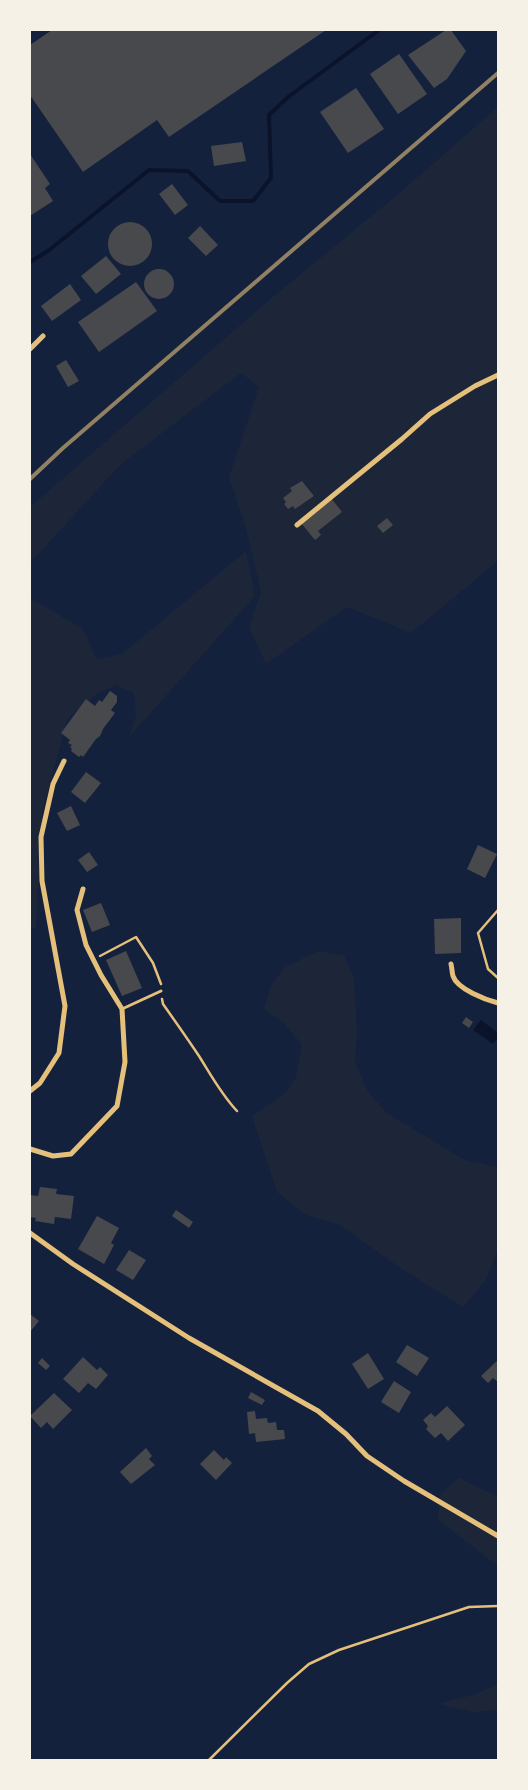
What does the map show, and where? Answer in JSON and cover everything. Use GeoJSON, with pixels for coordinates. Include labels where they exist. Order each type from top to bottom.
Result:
{"type":"FeatureCollection","features":[{"type":"Feature","properties":{"kind":"street"},"geometry":{"type":"LineString","coordinates":[[30,349],[43,336]]}},
{"type":"Feature","properties":{"kind":"street"},"geometry":{"type":"LineString","coordinates":[[296,524],[402,439],[430,414],[475,386],[498,375]]}},
{"type":"Feature","properties":{"kind":"street"},"geometry":{"type":"LineString","coordinates":[[30,1091],[40,1083],[59,1053],[65,1006],[42,881],[41,836],[53,784],[64,761]]}},
{"type":"Feature","properties":{"kind":"street"},"geometry":{"type":"LineString","coordinates":[[30,1149],[53,1156],[71,1154],[117,1106],[125,1062],[122,1009],[101,975],[86,945],[77,910],[83,889]]}},
{"type":"Feature","properties":{"kind":"street"},"geometry":{"type":"LineString","coordinates":[[451,964],[453,978],[463,987],[486,1000],[498,1002]]}},
{"type":"Feature","properties":{"kind":"street"},"geometry":{"type":"LineString","coordinates":[[30,1234],[73,1264],[189,1338],[318,1411],[346,1434],[367,1456],[404,1481],[498,1536]]}},
{"type":"Feature","properties":{"kind":"lane"},"geometry":{"type":"LineString","coordinates":[[122,1009],[161,991]]}},
{"type":"Feature","properties":{"kind":"path"},"geometry":{"type":"LineString","coordinates":[[498,910],[478,933],[488,969],[498,978]]}},
{"type":"Feature","properties":{"kind":"path"},"geometry":{"type":"LineString","coordinates":[[94,959],[136,937],[153,963],[160,980],[163,1004],[200,1057],[226,1100],[237,1111]]}},
{"type":"Feature","properties":{"kind":"path"},"geometry":{"type":"LineString","coordinates":[[209,1760],[287,1683],[309,1664],[339,1650],[469,1607],[498,1606]]}},
{"type":"Feature","properties":{"kind":"shaded area"},"geometry":{"type":"Polygon","coordinates":[[[498,107],[498,561],[411,633],[347,607],[266,664],[249,627],[261,592],[246,528],[229,477],[259,387],[241,373],[121,464],[30,563],[30,507],[268,301],[403,190],[498,107]]]}},
{"type":"Feature","properties":{"kind":"shaded area"},"geometry":{"type":"Polygon","coordinates":[[[246,551],[255,596],[130,736],[136,715],[134,693],[116,685],[100,692],[68,718],[42,812],[36,929],[30,928],[30,598],[83,629],[96,659],[122,654],[246,551]]]}},
{"type":"Feature","properties":{"kind":"shaded area"},"geometry":{"type":"Polygon","coordinates":[[[318,951],[344,955],[354,979],[357,1033],[355,1061],[368,1092],[387,1113],[465,1160],[498,1167],[498,1249],[486,1280],[463,1307],[402,1269],[340,1225],[306,1215],[277,1192],[252,1116],[284,1094],[296,1077],[302,1045],[285,1024],[264,1009],[271,985],[284,968],[318,951]]]}},
{"type":"Feature","properties":{"kind":"shaded area"},"geometry":{"type":"Polygon","coordinates":[[[481,1020],[498,1033],[498,1038],[493,1044],[473,1030],[481,1020]]]}},
{"type":"Feature","properties":{"kind":"shaded area"},"geometry":{"type":"Polygon","coordinates":[[[459,1478],[498,1497],[498,1566],[438,1520],[441,1493],[459,1478]]]}},
{"type":"Feature","properties":{"kind":"shaded area"},"geometry":{"type":"Polygon","coordinates":[[[498,1684],[498,1710],[474,1712],[437,1704],[473,1695],[498,1684]]]}},
{"type":"Feature","properties":{"kind":"building"},"geometry":{"type":"Polygon","coordinates":[[[52,30],[326,30],[169,137],[157,120],[83,172],[30,95],[30,45],[52,30]]]}},
{"type":"Feature","properties":{"kind":"building"},"geometry":{"type":"Polygon","coordinates":[[[446,30],[451,30],[466,51],[447,79],[434,88],[408,55],[446,30]]]}},
{"type":"Feature","properties":{"kind":"building"},"geometry":{"type":"Polygon","coordinates":[[[399,54],[427,94],[398,114],[370,74],[399,54]]]}},
{"type":"Feature","properties":{"kind":"building"},"geometry":{"type":"Polygon","coordinates":[[[356,88],[384,129],[348,153],[320,112],[356,88]]]}},
{"type":"Feature","properties":{"kind":"building"},"geometry":{"type":"Polygon","coordinates":[[[242,142],[246,161],[214,166],[211,146],[242,142]]]}},
{"type":"Feature","properties":{"kind":"building"},"geometry":{"type":"Polygon","coordinates":[[[30,154],[50,184],[45,188],[53,201],[30,216],[30,154]]]}},
{"type":"Feature","properties":{"kind":"building"},"geometry":{"type":"Polygon","coordinates":[[[172,184],[188,205],[175,215],[159,194],[172,184]]]}},
{"type":"Feature","properties":{"kind":"building"},"geometry":{"type":"Polygon","coordinates":[[[130,222],[142,226],[148,232],[152,244],[148,256],[142,262],[130,266],[118,262],[112,256],[108,244],[112,232],[118,226],[130,222]]]}},
{"type":"Feature","properties":{"kind":"building"},"geometry":{"type":"Polygon","coordinates":[[[200,226],[218,245],[206,256],[188,238],[200,226]]]}},
{"type":"Feature","properties":{"kind":"building"},"geometry":{"type":"Polygon","coordinates":[[[106,256],[121,274],[96,294],[81,276],[106,256]]]}},
{"type":"Feature","properties":{"kind":"building"},"geometry":{"type":"Polygon","coordinates":[[[159,269],[169,274],[174,284],[169,294],[159,299],[149,294],[144,284],[149,274],[159,269]]]}},
{"type":"Feature","properties":{"kind":"building"},"geometry":{"type":"Polygon","coordinates":[[[136,282],[157,311],[99,352],[78,322],[136,282]]]}},
{"type":"Feature","properties":{"kind":"building"},"geometry":{"type":"Polygon","coordinates":[[[70,284],[81,300],[52,321],[41,306],[70,284]]]}},
{"type":"Feature","properties":{"kind":"building"},"geometry":{"type":"Polygon","coordinates":[[[66,360],[79,381],[68,387],[56,366],[66,360]]]}},
{"type":"Feature","properties":{"kind":"building"},"geometry":{"type":"Polygon","coordinates":[[[302,481],[314,496],[295,509],[293,506],[288,509],[284,504],[286,502],[283,498],[292,491],[290,488],[302,481]]]}},
{"type":"Feature","properties":{"kind":"building"},"geometry":{"type":"Polygon","coordinates":[[[331,498],[342,512],[318,531],[321,535],[315,540],[301,523],[331,498]]]}},
{"type":"Feature","properties":{"kind":"building"},"geometry":{"type":"Polygon","coordinates":[[[387,518],[393,525],[383,533],[377,526],[387,518]]]}},
{"type":"Feature","properties":{"kind":"building"},"geometry":{"type":"Polygon","coordinates":[[[110,691],[117,696],[117,702],[111,710],[115,713],[83,757],[81,755],[79,757],[71,751],[70,747],[72,745],[68,743],[70,740],[61,733],[86,699],[95,706],[99,700],[102,702],[110,691]]]}},
{"type":"Feature","properties":{"kind":"building"},"geometry":{"type":"Polygon","coordinates":[[[86,772],[101,783],[85,803],[71,792],[86,772]]]}},
{"type":"Feature","properties":{"kind":"building"},"geometry":{"type":"Polygon","coordinates":[[[71,806],[80,825],[67,831],[57,813],[71,806]]]}},
{"type":"Feature","properties":{"kind":"building"},"geometry":{"type":"Polygon","coordinates":[[[478,845],[497,854],[485,878],[467,869],[478,845]]]}},
{"type":"Feature","properties":{"kind":"building"},"geometry":{"type":"Polygon","coordinates":[[[89,852],[98,865],[87,872],[78,860],[89,852]]]}},
{"type":"Feature","properties":{"kind":"building"},"geometry":{"type":"Polygon","coordinates":[[[101,903],[110,925],[92,932],[83,910],[101,903]]]}},
{"type":"Feature","properties":{"kind":"building"},"geometry":{"type":"Polygon","coordinates":[[[461,918],[461,953],[435,954],[434,919],[461,918]]]}},
{"type":"Feature","properties":{"kind":"building"},"geometry":{"type":"Polygon","coordinates":[[[126,951],[142,988],[122,996],[106,960],[126,951]]]}},
{"type":"Feature","properties":{"kind":"building"},"geometry":{"type":"Polygon","coordinates":[[[466,1017],[473,1022],[469,1028],[462,1023],[466,1017]]]}},
{"type":"Feature","properties":{"kind":"building"},"geometry":{"type":"Polygon","coordinates":[[[40,1187],[57,1189],[56,1194],[74,1196],[71,1219],[55,1217],[54,1224],[35,1221],[36,1218],[30,1217],[30,1195],[38,1196],[40,1187]]]}},
{"type":"Feature","properties":{"kind":"building"},"geometry":{"type":"Polygon","coordinates":[[[176,1210],[193,1222],[189,1228],[172,1216],[176,1210]]]}},
{"type":"Feature","properties":{"kind":"building"},"geometry":{"type":"Polygon","coordinates":[[[97,1216],[119,1228],[111,1243],[114,1245],[104,1264],[78,1249],[97,1216]]]}},
{"type":"Feature","properties":{"kind":"building"},"geometry":{"type":"Polygon","coordinates":[[[129,1250],[146,1260],[133,1280],[116,1270],[129,1250]]]}},
{"type":"Feature","properties":{"kind":"building"},"geometry":{"type":"Polygon","coordinates":[[[30,1314],[39,1321],[30,1332],[30,1314]]]}},
{"type":"Feature","properties":{"kind":"building"},"geometry":{"type":"Polygon","coordinates":[[[407,1345],[429,1358],[417,1376],[396,1362],[407,1345]]]}},
{"type":"Feature","properties":{"kind":"building"},"geometry":{"type":"Polygon","coordinates":[[[368,1353],[384,1379],[368,1389],[352,1364],[368,1353]]]}},
{"type":"Feature","properties":{"kind":"building"},"geometry":{"type":"Polygon","coordinates":[[[83,1357],[97,1370],[100,1367],[108,1375],[96,1389],[88,1383],[79,1393],[63,1379],[83,1357]]]}},
{"type":"Feature","properties":{"kind":"building"},"geometry":{"type":"Polygon","coordinates":[[[42,1358],[50,1366],[46,1370],[38,1363],[42,1358]]]}},
{"type":"Feature","properties":{"kind":"building"},"geometry":{"type":"Polygon","coordinates":[[[498,1360],[498,1382],[493,1378],[488,1383],[481,1376],[498,1360]]]}},
{"type":"Feature","properties":{"kind":"building"},"geometry":{"type":"Polygon","coordinates":[[[394,1381],[411,1392],[399,1413],[381,1402],[394,1381]]]}},
{"type":"Feature","properties":{"kind":"building"},"geometry":{"type":"Polygon","coordinates":[[[251,1392],[265,1400],[262,1405],[248,1398],[251,1392]]]}},
{"type":"Feature","properties":{"kind":"building"},"geometry":{"type":"Polygon","coordinates":[[[54,1393],[72,1410],[53,1429],[47,1422],[41,1428],[30,1416],[54,1393]]]}},
{"type":"Feature","properties":{"kind":"building"},"geometry":{"type":"Polygon","coordinates":[[[447,1406],[465,1425],[448,1441],[441,1433],[435,1438],[426,1429],[428,1426],[423,1420],[431,1413],[435,1417],[447,1406]]]}},
{"type":"Feature","properties":{"kind":"building"},"geometry":{"type":"Polygon","coordinates":[[[255,1411],[256,1419],[267,1418],[268,1423],[276,1422],[277,1430],[284,1430],[285,1439],[256,1442],[255,1433],[249,1434],[247,1412],[255,1411]]]}},
{"type":"Feature","properties":{"kind":"building"},"geometry":{"type":"Polygon","coordinates":[[[146,1448],[152,1456],[149,1459],[155,1465],[131,1484],[120,1472],[146,1448]]]}},
{"type":"Feature","properties":{"kind":"building"},"geometry":{"type":"Polygon","coordinates":[[[214,1450],[224,1460],[226,1457],[232,1463],[216,1480],[200,1464],[214,1450]]]}},
{"type":"Feature","properties":{"kind":"waterway"},"geometry":{"type":"LineString","coordinates":[[30,262],[48,251],[149,170],[188,171],[220,201],[253,201],[271,178],[269,115],[288,97],[379,30]]}},
{"type":"Feature","properties":{"kind":"railway"},"geometry":{"type":"LineString","coordinates":[[30,479],[63,448],[498,73]]}}]}
